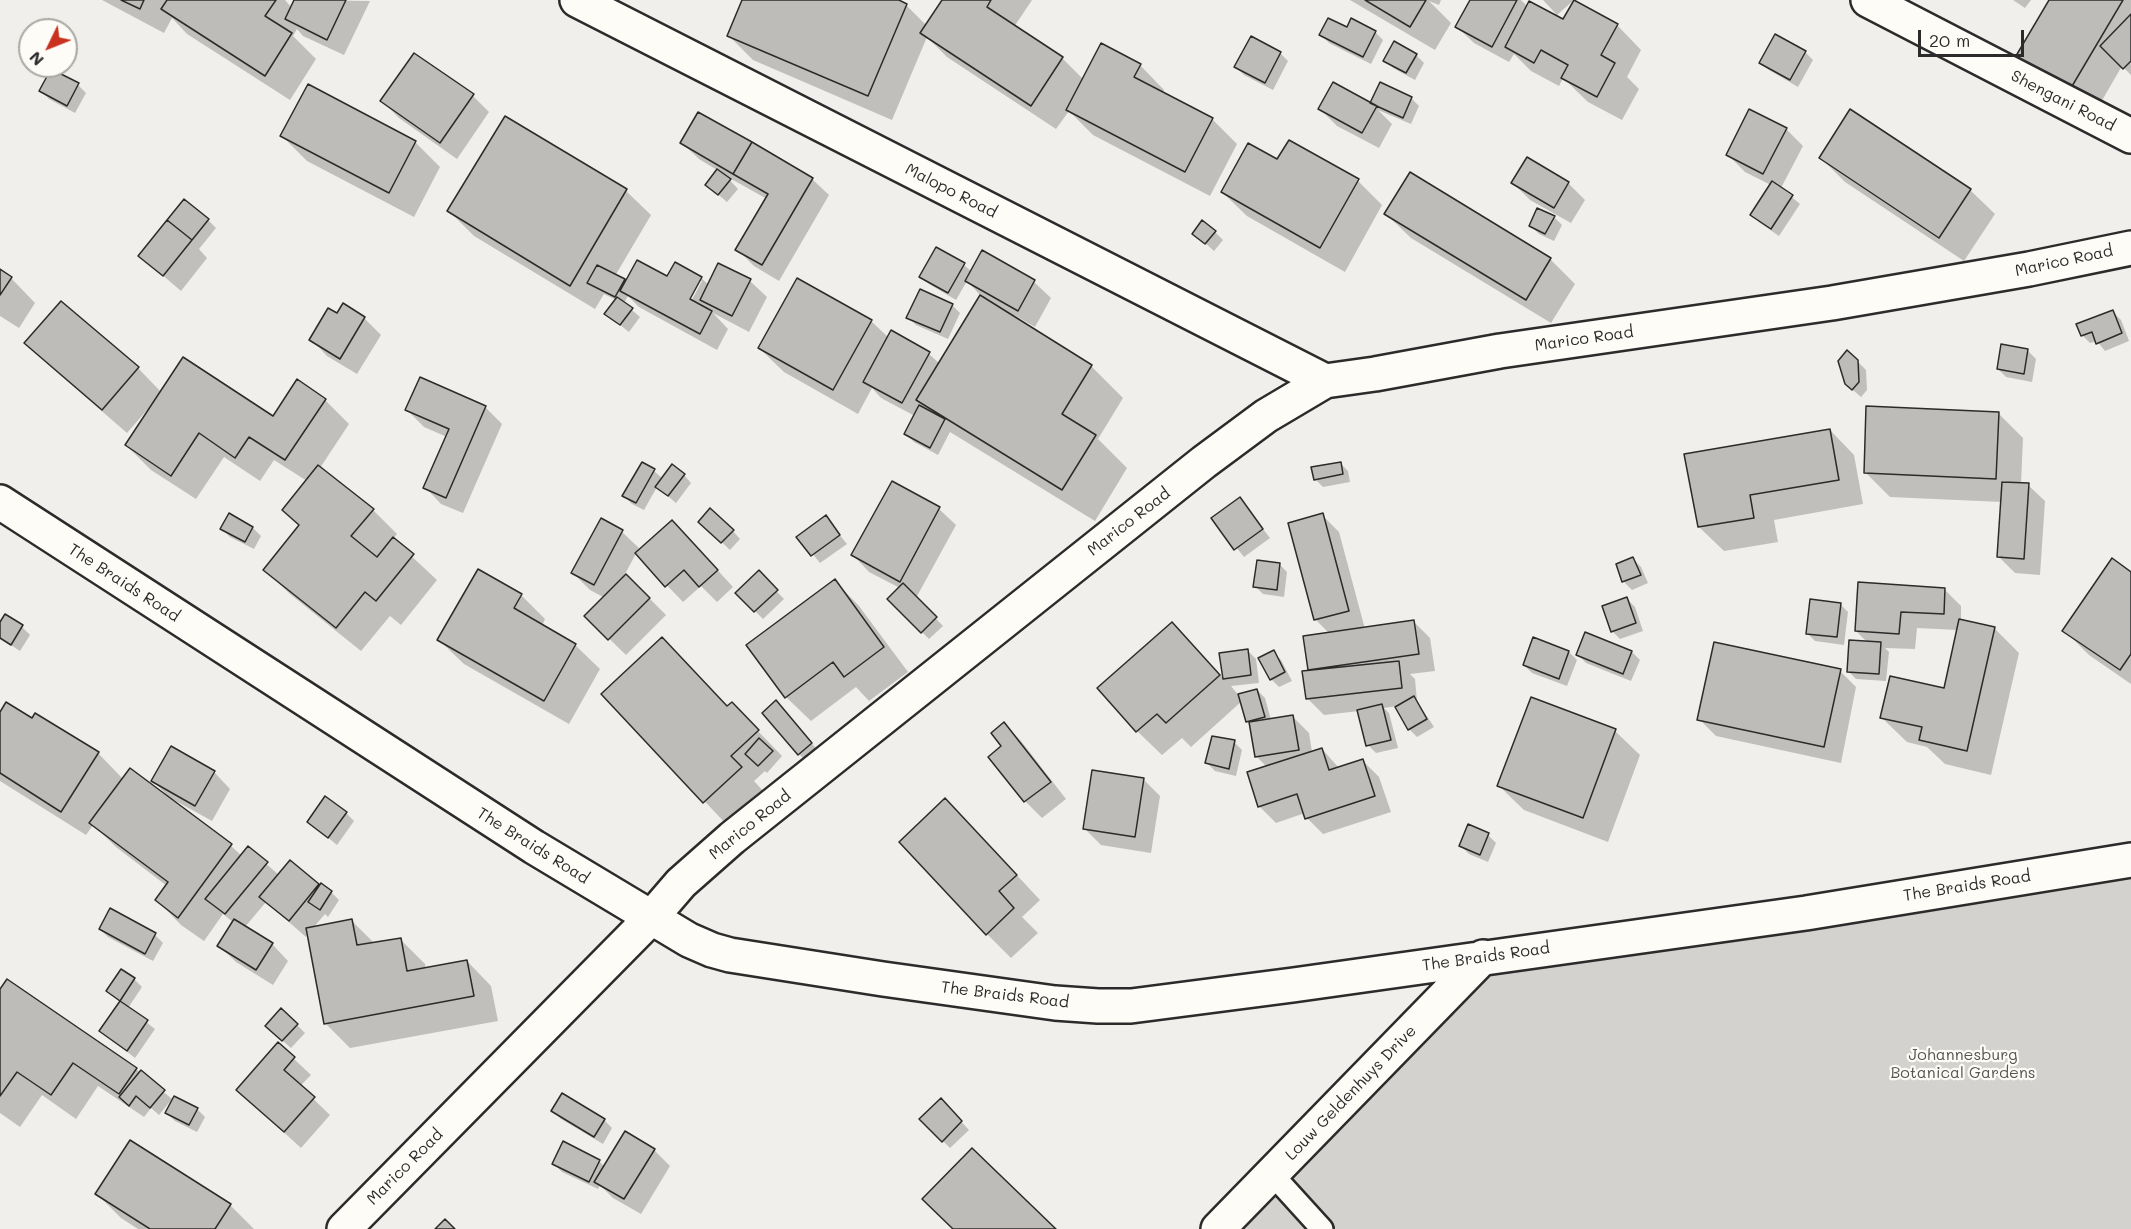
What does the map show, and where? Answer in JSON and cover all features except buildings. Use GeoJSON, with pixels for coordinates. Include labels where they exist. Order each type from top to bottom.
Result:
{"type":"FeatureCollection","features":[{"type":"Feature","properties":{"kind":"street","name":"Malopo Road"},"geometry":{"type":"LineString","coordinates":[[577,0],[1325,381]]}},
{"type":"Feature","properties":{"kind":"street","name":"Shengani Road"},"geometry":{"type":"LineString","coordinates":[[1868,0],[2131,136]]}},
{"type":"Feature","properties":{"kind":"street","name":"Marico Road"},"geometry":{"type":"LineString","coordinates":[[344,1229],[650,919],[681,882],[732,838],[1204,462],[1266,416],[1325,381],[1500,351],[1832,303],[2029,269],[2131,248]]}},
{"type":"Feature","properties":{"kind":"street","name":"The Braids Road"},"geometry":{"type":"LineString","coordinates":[[0,502],[380,749],[650,919],[689,940],[730,955],[957,990],[1098,1006],[1164,1003],[1806,913],[2131,860]]}},
{"type":"Feature","properties":{"kind":"street","name":"Louw Geldenhuys Drive"},"geometry":{"type":"LineString","coordinates":[[1218,1229],[1484,957]]}},
{"type":"Feature","properties":{"kind":"lane"},"geometry":{"type":"LineString","coordinates":[[1272,1174],[1322,1229]]}},
{"type":"Feature","properties":{"kind":"green space","name":"Johannesburg Botanical Gardens"},"geometry":{"type":"Polygon","coordinates":[[[2131,875],[2131,1229],[1223,1229],[1478,964],[2131,875]]]}}]}
